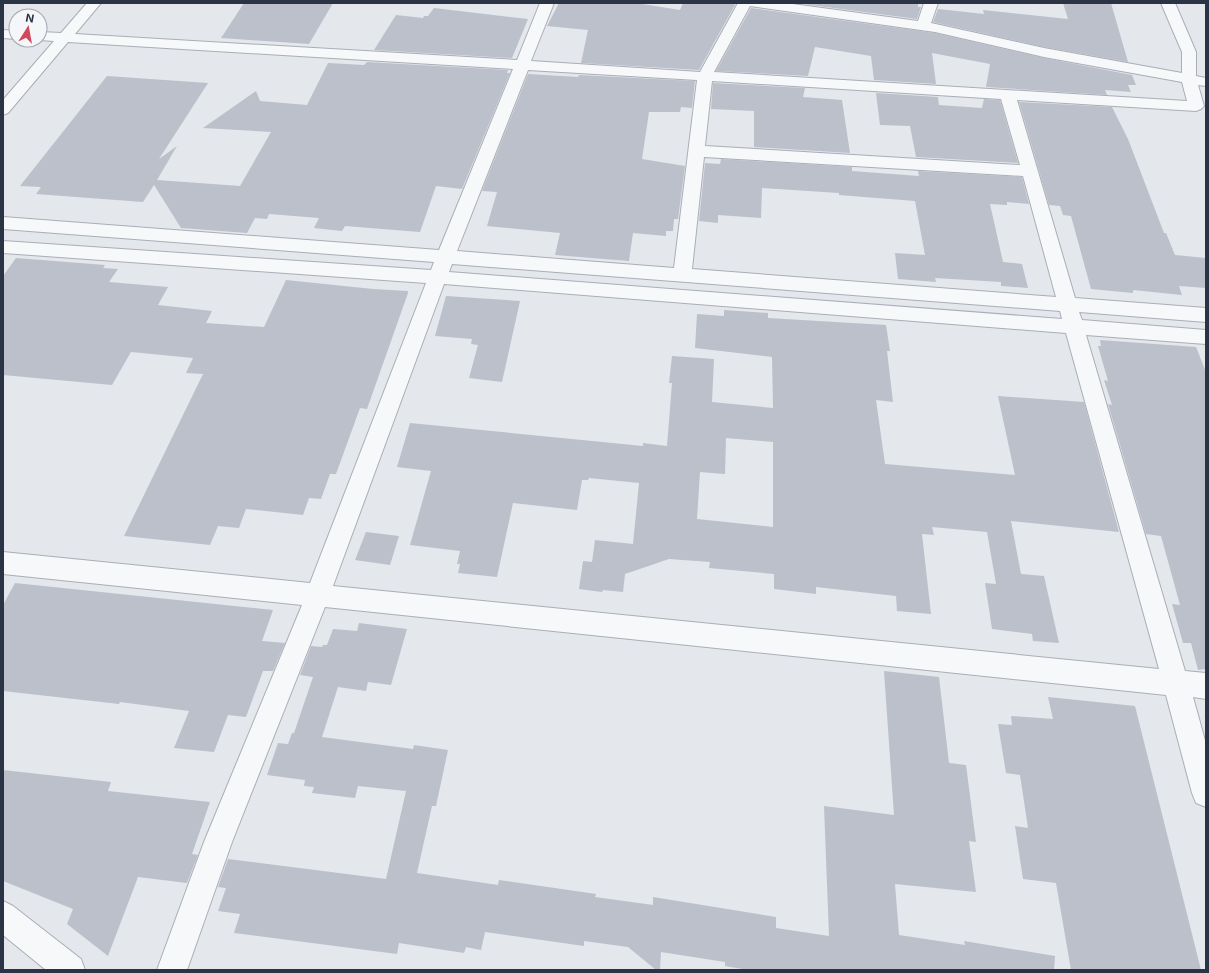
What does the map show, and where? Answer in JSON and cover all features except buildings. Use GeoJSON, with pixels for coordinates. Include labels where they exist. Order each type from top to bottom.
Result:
{"type":"FeatureCollection","features":[{"type":"Feature","properties":{"kind":"street"},"geometry":{"type":"LineString","coordinates":[[3,110],[94,3]]}},
{"type":"Feature","properties":{"kind":"street"},"geometry":{"type":"LineString","coordinates":[[172,970],[218,842],[318,594],[437,278],[547,3]]}},
{"type":"Feature","properties":{"kind":"street"},"geometry":{"type":"LineString","coordinates":[[682,275],[705,76],[744,3]]}},
{"type":"Feature","properties":{"kind":"street"},"geometry":{"type":"LineString","coordinates":[[755,3],[790,5],[946,30],[970,37],[1022,48],[1206,82]]}},
{"type":"Feature","properties":{"kind":"street"},"geometry":{"type":"LineString","coordinates":[[923,26],[931,3]]}},
{"type":"Feature","properties":{"kind":"street"},"geometry":{"type":"LineString","coordinates":[[48,37],[705,76],[1008,96],[1196,106],[1189,79],[1189,52],[1168,3]]}},
{"type":"Feature","properties":{"kind":"street"},"geometry":{"type":"LineString","coordinates":[[1008,96],[1176,683],[1206,793]]}},
{"type":"Feature","properties":{"kind":"street"},"geometry":{"type":"LineString","coordinates":[[697,151],[1030,172]]}},
{"type":"Feature","properties":{"kind":"street"},"geometry":{"type":"LineString","coordinates":[[3,223],[1206,315]]}},
{"type":"Feature","properties":{"kind":"street"},"geometry":{"type":"LineString","coordinates":[[3,247],[437,278],[1206,338]]}},
{"type":"Feature","properties":{"kind":"street"},"geometry":{"type":"LineString","coordinates":[[3,563],[318,594],[1206,686]]}},
{"type":"Feature","properties":{"kind":"street"},"geometry":{"type":"LineString","coordinates":[[3,916],[70,970]]}}]}
